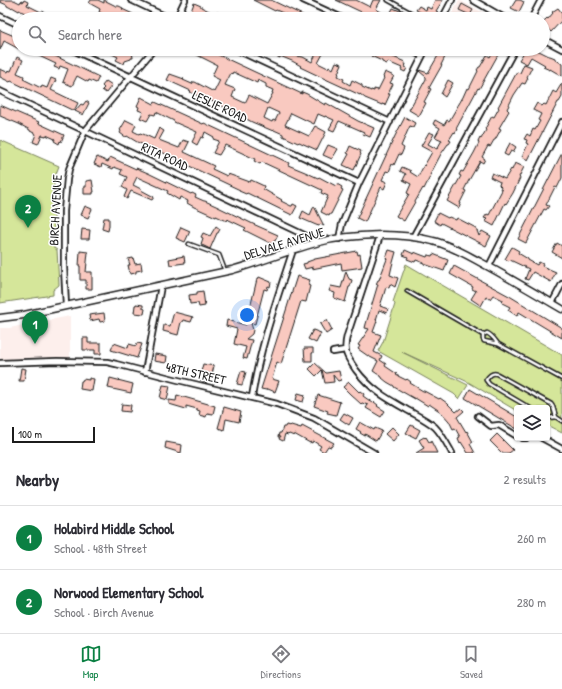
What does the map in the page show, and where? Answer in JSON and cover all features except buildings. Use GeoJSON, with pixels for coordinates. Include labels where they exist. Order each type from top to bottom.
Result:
{"type":"FeatureCollection","features":[{"type":"Feature","properties":{"kind":"street"},"geometry":{"type":"LineString","coordinates":[[131,0],[156,12]]}},
{"type":"Feature","properties":{"kind":"street"},"geometry":{"type":"LineString","coordinates":[[179,12],[185,0]]}},
{"type":"Feature","properties":{"kind":"street"},"geometry":{"type":"LineString","coordinates":[[303,0],[329,12]]}},
{"type":"Feature","properties":{"kind":"street"},"geometry":{"type":"LineString","coordinates":[[446,12],[452,0]]}},
{"type":"Feature","properties":{"kind":"street"},"geometry":{"type":"LineString","coordinates":[[473,0],[494,12]]}},
{"type":"Feature","properties":{"kind":"street"},"geometry":{"type":"LineString","coordinates":[[535,12],[541,0]]}},
{"type":"Feature","properties":{"kind":"street"},"geometry":{"type":"LineString","coordinates":[[0,16],[12,22]]}},
{"type":"Feature","properties":{"kind":"street"},"geometry":{"type":"LineString","coordinates":[[550,43],[562,49]]}},
{"type":"Feature","properties":{"kind":"street","name":"LESLIE ROAD"},"geometry":{"type":"LineString","coordinates":[[87,56],[359,183]]}},
{"type":"Feature","properties":{"kind":"street","name":"BIRCH AVENUE"},"geometry":{"type":"LineString","coordinates":[[66,306],[64,230],[66,179],[69,169],[86,131],[148,56]]}},
{"type":"Feature","properties":{"kind":"street"},"geometry":{"type":"LineString","coordinates":[[250,56],[390,122]]}},
{"type":"Feature","properties":{"kind":"street"},"geometry":{"type":"LineString","coordinates":[[339,239],[342,224],[359,183],[422,56]]}},
{"type":"Feature","properties":{"kind":"street"},"geometry":{"type":"LineString","coordinates":[[413,237],[511,56]]}},
{"type":"Feature","properties":{"kind":"street","name":"RITA ROAD"},"geometry":{"type":"LineString","coordinates":[[0,91],[320,242]]}},
{"type":"Feature","properties":{"kind":"street"},"geometry":{"type":"LineString","coordinates":[[489,266],[562,122]]}},
{"type":"Feature","properties":{"kind":"street"},"geometry":{"type":"LineString","coordinates":[[380,236],[347,336],[345,350],[346,356],[371,387],[435,427],[452,453]]}},
{"type":"Feature","properties":{"kind":"street","name":"DELVALE AVENUE"},"geometry":{"type":"LineString","coordinates":[[0,318],[24,315],[225,272],[320,242],[380,236],[413,237],[434,241],[448,246],[489,266],[562,309]]}},
{"type":"Feature","properties":{"kind":"street"},"geometry":{"type":"LineString","coordinates":[[252,397],[257,366],[262,348],[293,250]]}},
{"type":"Feature","properties":{"kind":"street"},"geometry":{"type":"LineString","coordinates":[[552,303],[562,284]]}},
{"type":"Feature","properties":{"kind":"street"},"geometry":{"type":"LineString","coordinates":[[145,372],[161,286]]}},
{"type":"Feature","properties":{"kind":"street"},"geometry":{"type":"LineString","coordinates":[[333,352],[345,350]]}},
{"type":"Feature","properties":{"kind":"street","name":"48TH STREET"},"geometry":{"type":"LineString","coordinates":[[0,363],[107,362],[277,404],[314,418],[374,453]]}},
{"type":"Feature","properties":{"kind":"street"},"geometry":{"type":"LineString","coordinates":[[478,416],[491,426],[499,425],[514,434]]}},
{"type":"Feature","properties":{"kind":"street"},"geometry":{"type":"LineString","coordinates":[[547,441],[562,449]]}},
{"type":"Feature","properties":{"kind":"lane"},"geometry":{"type":"LineString","coordinates":[[388,0],[409,12]]}},
{"type":"Feature","properties":{"kind":"lane"},"geometry":{"type":"LineString","coordinates":[[188,244],[219,255],[225,272]]}},
{"type":"Feature","properties":{"kind":"lane"},"geometry":{"type":"LineString","coordinates":[[407,292],[483,334],[489,334],[494,337],[498,344]]}},
{"type":"Feature","properties":{"kind":"lane"},"geometry":{"type":"LineString","coordinates":[[483,334],[484,341],[498,344],[562,379]]}},
{"type":"Feature","properties":{"kind":"lane"},"geometry":{"type":"LineString","coordinates":[[525,405],[489,384],[486,380],[488,377],[495,373],[551,404],[556,417],[562,421]]}},
{"type":"Feature","properties":{"kind":"lane"},"geometry":{"type":"LineString","coordinates":[[550,418],[556,417]]}},
{"type":"Feature","properties":{"kind":"shaded area"},"geometry":{"type":"Polygon","coordinates":[[[459,0],[482,12],[453,12],[459,0]]]}},
{"type":"Feature","properties":{"kind":"shaded area"},"geometry":{"type":"Polygon","coordinates":[[[70,316],[70,360],[0,361],[0,328],[9,328],[70,316]]]}},
{"type":"Feature","properties":{"kind":"green space"},"geometry":{"type":"Polygon","coordinates":[[[0,140],[59,166],[54,179],[54,248],[57,250],[59,285],[53,290],[53,295],[0,303],[0,140]]]}},
{"type":"Feature","properties":{"kind":"green space"},"geometry":{"type":"Polygon","coordinates":[[[406,264],[562,355],[562,433],[550,427],[550,405],[514,405],[514,409],[468,382],[402,352],[468,385],[459,399],[454,394],[378,351],[383,342],[395,304],[393,302],[406,264]]]}},
{"type":"Feature","properties":{"kind":"place","name":"Norwood Elementary School"},"geometry":{"type":"Point","coordinates":[28,228]}},
{"type":"Feature","properties":{"kind":"place","name":"Holabird Middle School"},"geometry":{"type":"Point","coordinates":[35,344]}}]}
